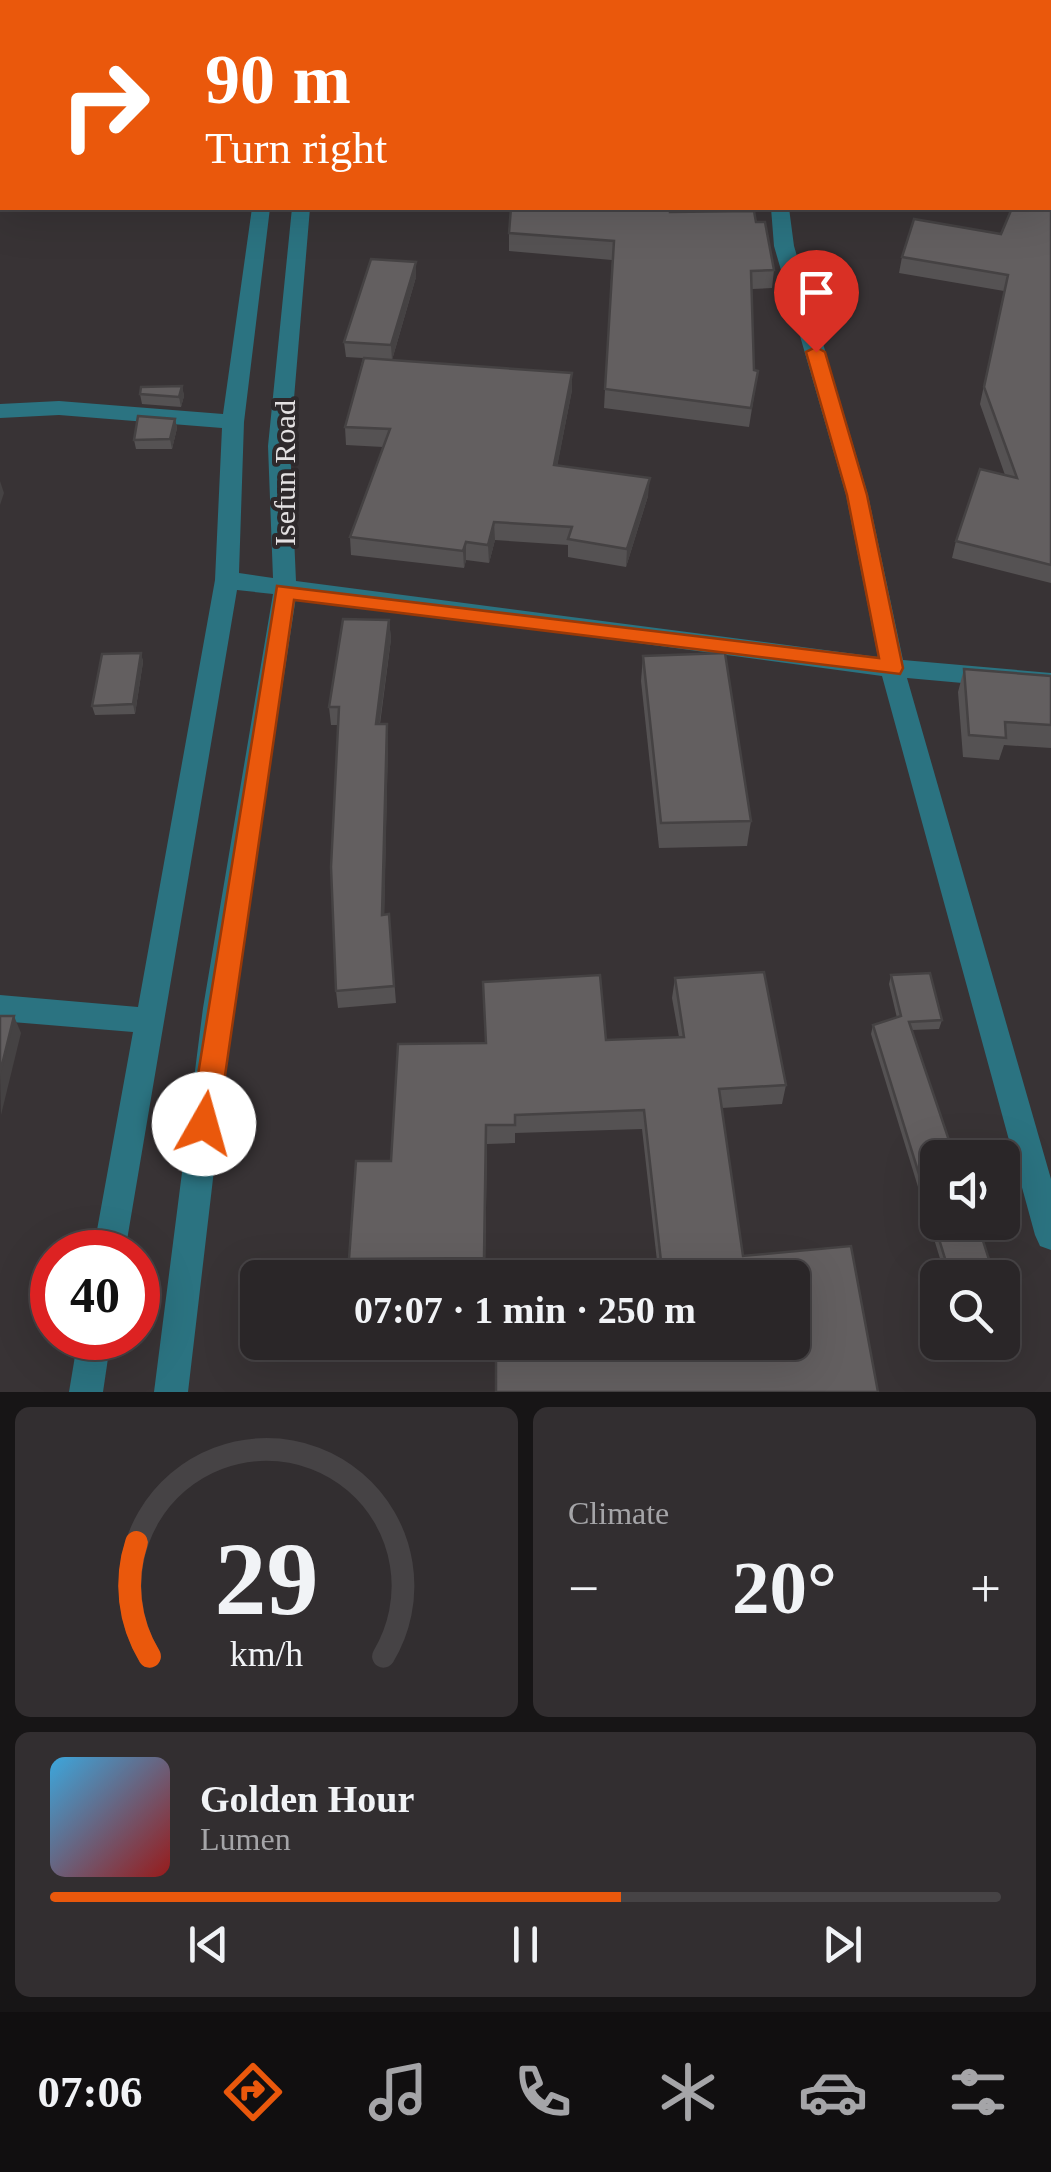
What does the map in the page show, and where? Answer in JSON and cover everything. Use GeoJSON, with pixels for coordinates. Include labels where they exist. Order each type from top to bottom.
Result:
{"type":"FeatureCollection","features":[{"type":"Feature","properties":{"kind":"street","name":"Isefun Road"},"geometry":{"type":"LineString","coordinates":[[113,1230],[226,580],[233,422],[261,210]]}},
{"type":"Feature","properties":{"kind":"street","name":"Isefun Road"},"geometry":{"type":"LineString","coordinates":[[171,1392],[218,1008],[284,591],[279,446],[301,210]]}},
{"type":"Feature","properties":{"kind":"street"},"geometry":{"type":"LineString","coordinates":[[780,210],[784,246],[857,495],[892,668],[1051,1235]]}},
{"type":"Feature","properties":{"kind":"street"},"geometry":{"type":"LineString","coordinates":[[0,411],[59,408],[233,422]]}},
{"type":"Feature","properties":{"kind":"street"},"geometry":{"type":"LineString","coordinates":[[226,580],[284,591],[892,668],[1051,682]]}},
{"type":"Feature","properties":{"kind":"street"},"geometry":{"type":"LineString","coordinates":[[0,1008],[147,1020]]}},
{"type":"Feature","properties":{"kind":"street"},"geometry":{"type":"LineString","coordinates":[[86,1392],[91,1360]]}},
{"type":"Feature","properties":{"kind":"building"},"geometry":{"type":"Polygon","coordinates":[[[511,210],[754,211],[756,222],[765,222],[774,270],[751,271],[754,370],[758,371],[751,408],[605,389],[614,241],[509,233],[511,210]]]}},
{"type":"Feature","properties":{"kind":"building"},"geometry":{"type":"Polygon","coordinates":[[[1011,210],[1051,210],[1051,565],[956,541],[980,469],[1017,478],[984,387],[1008,275],[902,257],[914,219],[1001,234],[1011,210]]]}},
{"type":"Feature","properties":{"kind":"building"},"geometry":{"type":"Polygon","coordinates":[[[371,259],[416,262],[391,345],[344,342],[371,259]]]}},
{"type":"Feature","properties":{"kind":"building"},"geometry":{"type":"Polygon","coordinates":[[[364,358],[572,373],[554,465],[650,478],[627,549],[568,539],[572,527],[494,522],[488,545],[466,542],[463,551],[350,537],[390,429],[345,427],[364,358]]]}},
{"type":"Feature","properties":{"kind":"building"},"geometry":{"type":"Polygon","coordinates":[[[182,386],[179,397],[140,394],[141,387],[182,386]]]}},
{"type":"Feature","properties":{"kind":"building"},"geometry":{"type":"Polygon","coordinates":[[[138,416],[175,419],[170,439],[134,440],[138,416]]]}},
{"type":"Feature","properties":{"kind":"building"},"geometry":{"type":"Polygon","coordinates":[[[343,619],[389,620],[376,724],[387,724],[382,915],[389,914],[394,986],[336,991],[331,867],[339,707],[329,707],[343,619]]]}},
{"type":"Feature","properties":{"kind":"building"},"geometry":{"type":"Polygon","coordinates":[[[141,653],[133,704],[92,706],[102,654],[141,653]]]}},
{"type":"Feature","properties":{"kind":"building"},"geometry":{"type":"Polygon","coordinates":[[[725,653],[751,821],[661,823],[643,656],[725,653]]]}},
{"type":"Feature","properties":{"kind":"building"},"geometry":{"type":"Polygon","coordinates":[[[964,669],[1051,676],[1051,725],[1005,722],[1006,738],[969,735],[964,669]]]}},
{"type":"Feature","properties":{"kind":"building"},"geometry":{"type":"Polygon","coordinates":[[[764,972],[786,1085],[719,1089],[743,1256],[851,1246],[878,1392],[496,1392],[496,1360],[810,1360],[810,1260],[661,1260],[644,1110],[515,1115],[515,1125],[486,1125],[484,1258],[349,1259],[356,1161],[391,1161],[398,1044],[486,1043],[483,982],[600,975],[606,1040],[684,1037],[675,978],[764,972]]]}},
{"type":"Feature","properties":{"kind":"building"},"geometry":{"type":"Polygon","coordinates":[[[930,973],[942,1020],[909,1022],[949,1140],[920,1140],[920,1177],[873,1025],[901,1016],[891,975],[930,973]]]}},
{"type":"Feature","properties":{"kind":"building"},"geometry":{"type":"Polygon","coordinates":[[[0,1016],[14,1016],[0,1073],[0,1016]]]}},
{"type":"Feature","properties":{"kind":"building"},"geometry":{"type":"Polygon","coordinates":[[[939,1240],[983,1240],[989,1260],[945,1260],[939,1240]]]}},
{"type":"Feature","properties":{"kind":"route"},"geometry":{"type":"LineString","coordinates":[[204,1124],[218,1008],[284,591],[892,668],[857,495],[816,352]]}}]}
